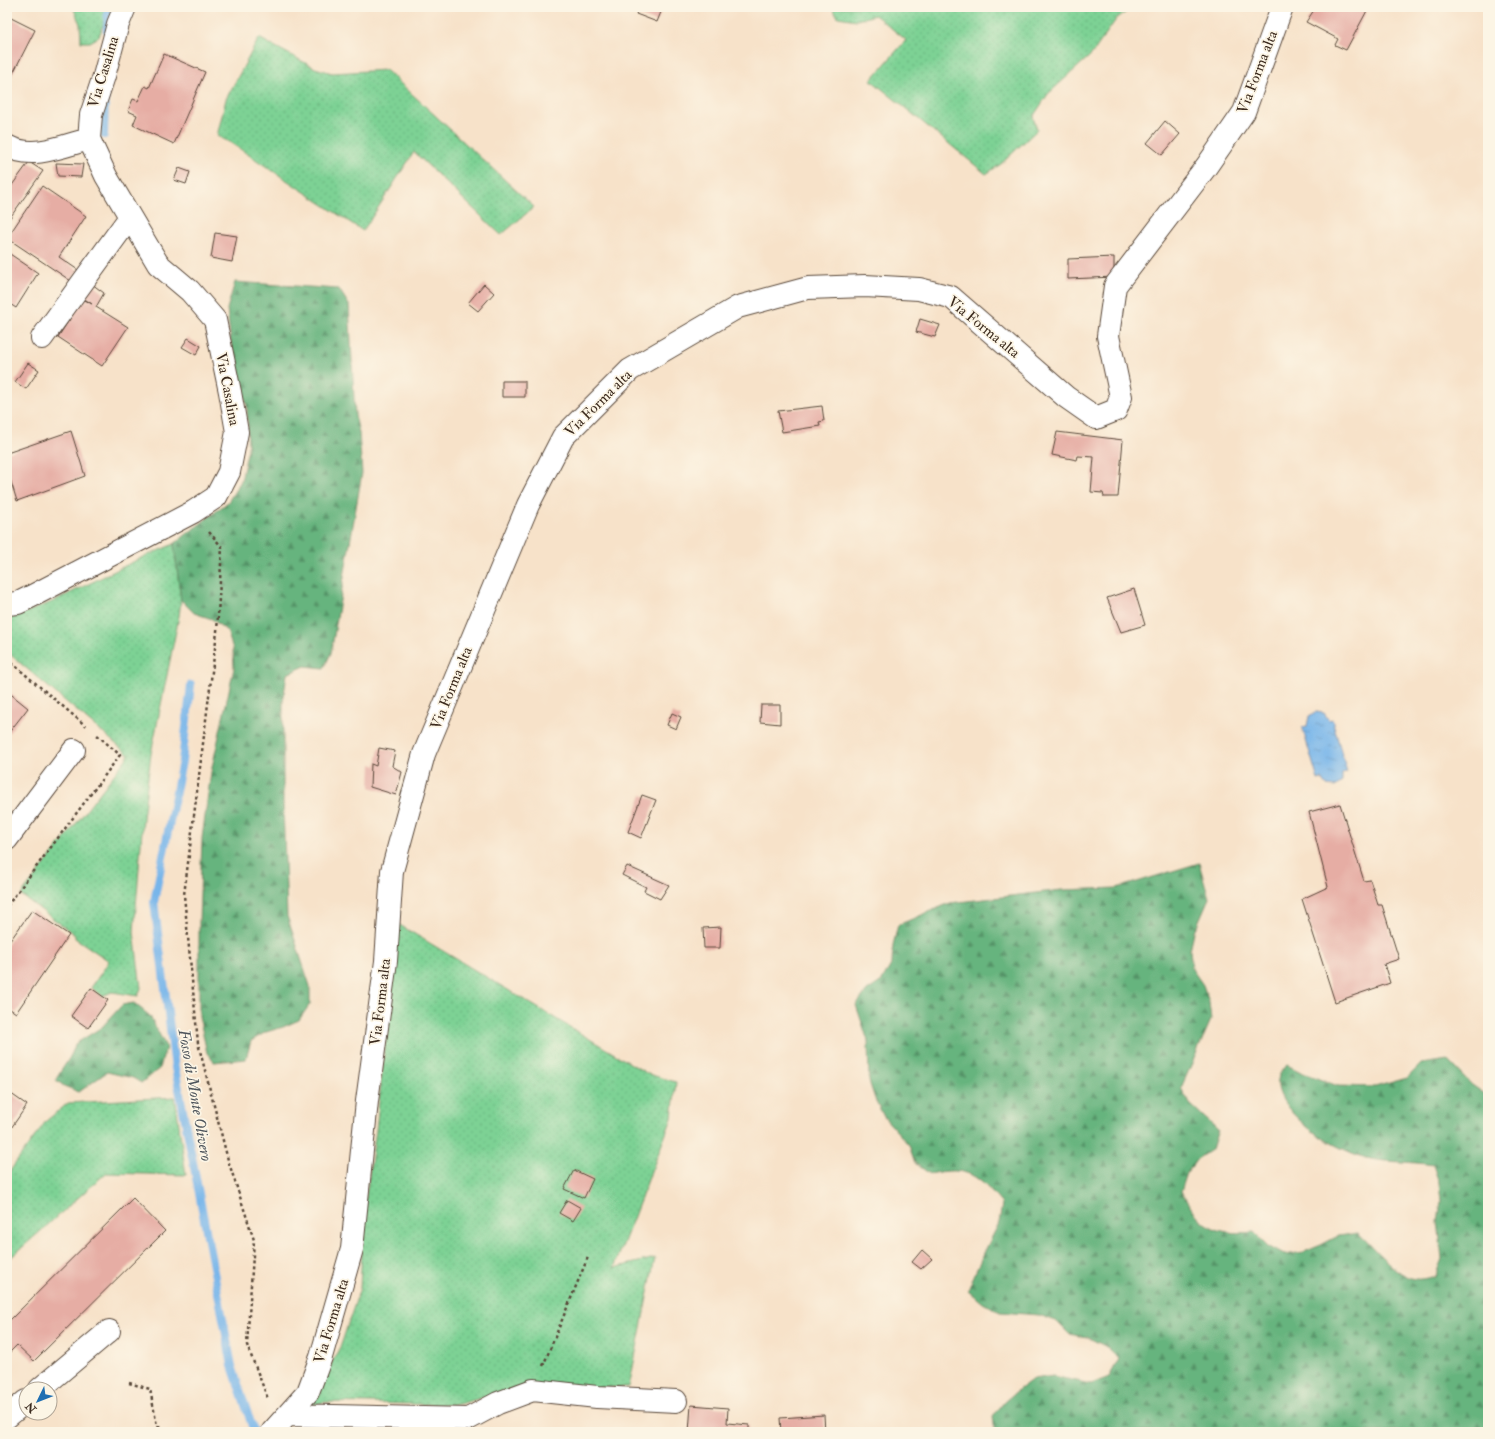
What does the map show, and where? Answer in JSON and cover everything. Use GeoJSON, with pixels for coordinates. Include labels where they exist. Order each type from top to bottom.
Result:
{"type":"FeatureCollection","features":[{"type":"Feature","properties":{"kind":"street","name":"Via Casalina"},"geometry":{"type":"LineString","coordinates":[[7,604],[23,600],[193,512],[216,497],[230,472],[237,432],[215,320],[190,291],[158,264],[106,176],[88,139],[91,115],[104,76],[118,24],[125,7]]}},
{"type":"Feature","properties":{"kind":"street","name":"Via Forma alta"},"geometry":{"type":"LineString","coordinates":[[279,1424],[308,1392],[321,1357],[352,1249],[367,1100],[386,961],[392,871],[424,754],[528,505],[563,438],[630,370],[738,307],[808,288],[864,286],[888,287],[919,289],[951,297],[1066,397],[1096,418],[1116,410],[1121,397],[1108,336],[1115,286],[1206,167],[1244,112],[1282,7]]}},
{"type":"Feature","properties":{"kind":"street"},"geometry":{"type":"LineString","coordinates":[[7,146],[12,149],[37,153],[88,139]]}},
{"type":"Feature","properties":{"kind":"street"},"geometry":{"type":"LineString","coordinates":[[42,338],[130,217]]}},
{"type":"Feature","properties":{"kind":"street"},"geometry":{"type":"LineString","coordinates":[[7,839],[74,750]]}},
{"type":"Feature","properties":{"kind":"street"},"geometry":{"type":"LineString","coordinates":[[50,1381],[109,1331]]}},
{"type":"Feature","properties":{"kind":"street"},"geometry":{"type":"LineString","coordinates":[[279,1424],[468,1419],[498,1403],[533,1390],[597,1397],[676,1401]]}},
{"type":"Feature","properties":{"kind":"street"},"geometry":{"type":"LineString","coordinates":[[7,1417],[18,1408]]}},
{"type":"Feature","properties":{"kind":"path"},"geometry":{"type":"LineString","coordinates":[[193,512],[222,547],[217,632],[186,871],[184,902],[198,1043],[228,1160],[254,1240],[247,1345],[279,1424]]}},
{"type":"Feature","properties":{"kind":"path"},"geometry":{"type":"LineString","coordinates":[[533,1390],[588,1257]]}},
{"type":"Feature","properties":{"kind":"path"},"geometry":{"type":"LineString","coordinates":[[129,1383],[150,1389],[157,1426],[168,1432]]}},
{"type":"Feature","properties":{"kind":"green space"},"geometry":{"type":"Polygon","coordinates":[[[73,7],[109,7],[99,37],[90,42],[81,42],[80,24],[73,7]]]}},
{"type":"Feature","properties":{"kind":"green space"},"geometry":{"type":"Polygon","coordinates":[[[832,7],[1134,7],[1117,18],[1092,54],[1048,94],[1033,117],[1037,130],[1001,164],[986,174],[871,80],[906,40],[875,15],[857,20],[838,17],[832,7]]]}},
{"type":"Feature","properties":{"kind":"green space"},"geometry":{"type":"Polygon","coordinates":[[[259,38],[315,68],[332,73],[386,70],[534,207],[501,235],[414,152],[363,231],[231,143],[217,136],[226,99],[259,38]]]}},
{"type":"Feature","properties":{"kind":"green space"},"geometry":{"type":"Polygon","coordinates":[[[235,282],[339,289],[349,305],[355,415],[359,433],[362,473],[331,653],[324,668],[305,666],[287,674],[283,701],[283,806],[287,916],[310,986],[310,1004],[299,1020],[266,1032],[251,1041],[246,1059],[214,1062],[207,1053],[199,1016],[199,922],[202,838],[211,772],[234,668],[233,649],[227,631],[212,619],[194,613],[181,600],[174,544],[228,502],[241,481],[248,449],[247,407],[231,343],[227,309],[235,282]]]}},
{"type":"Feature","properties":{"kind":"green space"},"geometry":{"type":"Polygon","coordinates":[[[174,544],[181,600],[151,754],[143,818],[134,932],[141,988],[138,996],[112,992],[102,996],[91,988],[109,961],[75,938],[75,935],[21,895],[129,755],[7,652],[7,620],[52,602],[141,558],[174,544]]]}},
{"type":"Feature","properties":{"kind":"green space"},"geometry":{"type":"Polygon","coordinates":[[[1199,863],[1209,898],[1194,932],[1190,950],[1192,969],[1203,985],[1209,1002],[1211,1020],[1181,1088],[1190,1104],[1218,1130],[1212,1149],[1197,1159],[1187,1173],[1181,1191],[1195,1212],[1210,1226],[1229,1232],[1254,1232],[1268,1246],[1284,1255],[1304,1252],[1338,1236],[1358,1233],[1385,1260],[1401,1273],[1409,1277],[1419,1279],[1435,1276],[1442,1259],[1438,1221],[1441,1202],[1439,1183],[1433,1165],[1376,1160],[1349,1152],[1333,1144],[1301,1122],[1285,1104],[1280,1094],[1278,1084],[1280,1074],[1287,1065],[1303,1073],[1338,1086],[1375,1087],[1407,1078],[1421,1064],[1448,1060],[1472,1085],[1488,1096],[1488,1432],[995,1432],[993,1417],[1004,1402],[1033,1379],[1053,1376],[1091,1384],[1109,1377],[1119,1359],[1105,1346],[1087,1337],[1069,1334],[1056,1321],[1039,1315],[1000,1312],[983,1303],[968,1290],[981,1259],[999,1223],[1002,1204],[986,1186],[972,1175],[954,1171],[930,1174],[915,1163],[909,1145],[884,1117],[875,1099],[869,1081],[868,1041],[856,1005],[867,991],[882,981],[892,963],[893,945],[898,925],[950,903],[1062,890],[1117,888],[1199,863]]]}},
{"type":"Feature","properties":{"kind":"green space"},"geometry":{"type":"Polygon","coordinates":[[[398,924],[648,1074],[676,1082],[672,1118],[614,1268],[655,1258],[629,1387],[516,1389],[455,1405],[325,1402],[309,1406],[341,1345],[360,1288],[364,1209],[376,1130],[398,924]]]}},
{"type":"Feature","properties":{"kind":"green space"},"geometry":{"type":"Polygon","coordinates":[[[134,1003],[150,1016],[166,1047],[160,1068],[141,1083],[133,1078],[107,1072],[79,1092],[64,1086],[56,1080],[72,1054],[75,1044],[102,1027],[122,1005],[134,1003]]]}},
{"type":"Feature","properties":{"kind":"green space"},"geometry":{"type":"Polygon","coordinates":[[[175,1097],[186,1175],[106,1173],[7,1261],[7,1175],[46,1121],[68,1103],[175,1097]]]}},
{"type":"Feature","properties":{"kind":"water"},"geometry":{"type":"Polygon","coordinates":[[[1316,712],[1324,713],[1329,720],[1332,719],[1347,772],[1342,773],[1342,782],[1335,787],[1327,786],[1322,779],[1318,780],[1302,727],[1307,726],[1309,716],[1316,712]]]}},
{"type":"Feature","properties":{"kind":"building"},"geometry":{"type":"Polygon","coordinates":[[[639,7],[663,7],[657,22],[636,14],[639,7]]]}},
{"type":"Feature","properties":{"kind":"building"},"geometry":{"type":"Polygon","coordinates":[[[1316,7],[1369,7],[1346,50],[1335,45],[1338,39],[1306,22],[1316,7]]]}},
{"type":"Feature","properties":{"kind":"building"},"geometry":{"type":"Polygon","coordinates":[[[7,16],[35,30],[7,85],[7,16]]]}},
{"type":"Feature","properties":{"kind":"building"},"geometry":{"type":"Polygon","coordinates":[[[164,54],[205,72],[174,144],[133,125],[137,115],[128,111],[133,99],[138,101],[145,86],[149,88],[164,54]]]}},
{"type":"Feature","properties":{"kind":"building"},"geometry":{"type":"Polygon","coordinates":[[[1165,121],[1180,134],[1162,155],[1147,143],[1165,121]]]}},
{"type":"Feature","properties":{"kind":"building"},"geometry":{"type":"Polygon","coordinates":[[[29,162],[43,171],[7,222],[7,192],[29,162]]]}},
{"type":"Feature","properties":{"kind":"building"},"geometry":{"type":"Polygon","coordinates":[[[56,163],[83,164],[81,177],[58,176],[56,163]]]}},
{"type":"Feature","properties":{"kind":"building"},"geometry":{"type":"Polygon","coordinates":[[[179,168],[190,172],[186,184],[174,180],[179,168]]]}},
{"type":"Feature","properties":{"kind":"building"},"geometry":{"type":"Polygon","coordinates":[[[42,186],[86,216],[59,257],[78,270],[71,281],[7,238],[42,186]]]}},
{"type":"Feature","properties":{"kind":"building"},"geometry":{"type":"Polygon","coordinates":[[[215,233],[237,236],[232,262],[211,258],[215,233]]]}},
{"type":"Feature","properties":{"kind":"building"},"geometry":{"type":"Polygon","coordinates":[[[7,252],[38,273],[16,308],[7,302],[7,252]]]}},
{"type":"Feature","properties":{"kind":"building"},"geometry":{"type":"Polygon","coordinates":[[[1114,257],[1114,277],[1068,279],[1068,259],[1114,257]]]}},
{"type":"Feature","properties":{"kind":"building"},"geometry":{"type":"Polygon","coordinates":[[[92,284],[104,293],[96,307],[128,327],[102,366],[58,337],[83,299],[92,304],[83,298],[92,284]]]}},
{"type":"Feature","properties":{"kind":"building"},"geometry":{"type":"Polygon","coordinates":[[[484,284],[494,293],[478,311],[468,303],[484,284]]]}},
{"type":"Feature","properties":{"kind":"building"},"geometry":{"type":"Polygon","coordinates":[[[920,319],[940,325],[935,337],[916,332],[920,319]]]}},
{"type":"Feature","properties":{"kind":"building"},"geometry":{"type":"Polygon","coordinates":[[[188,338],[201,346],[196,355],[182,347],[188,338]]]}},
{"type":"Feature","properties":{"kind":"building"},"geometry":{"type":"Polygon","coordinates":[[[28,363],[39,370],[26,389],[15,382],[28,363]]]}},
{"type":"Feature","properties":{"kind":"building"},"geometry":{"type":"Polygon","coordinates":[[[502,381],[525,381],[525,397],[502,397],[502,381]]]}},
{"type":"Feature","properties":{"kind":"building"},"geometry":{"type":"Polygon","coordinates":[[[822,406],[824,421],[819,422],[820,426],[782,432],[778,411],[822,406]]]}},
{"type":"Feature","properties":{"kind":"building"},"geometry":{"type":"Polygon","coordinates":[[[71,431],[85,476],[17,501],[7,469],[7,453],[71,431]]]}},
{"type":"Feature","properties":{"kind":"building"},"geometry":{"type":"Polygon","coordinates":[[[1057,432],[1123,440],[1118,497],[1104,497],[1103,493],[1091,492],[1094,457],[1078,456],[1077,460],[1052,455],[1057,432]]]}},
{"type":"Feature","properties":{"kind":"building"},"geometry":{"type":"Polygon","coordinates":[[[1134,589],[1145,625],[1121,632],[1107,598],[1134,589]]]}},
{"type":"Feature","properties":{"kind":"building"},"geometry":{"type":"Polygon","coordinates":[[[7,691],[28,708],[7,735],[7,691]]]}},
{"type":"Feature","properties":{"kind":"building"},"geometry":{"type":"Polygon","coordinates":[[[761,705],[780,705],[780,724],[760,722],[761,705]]]}},
{"type":"Feature","properties":{"kind":"building"},"geometry":{"type":"Polygon","coordinates":[[[672,713],[681,717],[676,729],[667,725],[672,713]]]}},
{"type":"Feature","properties":{"kind":"building"},"geometry":{"type":"Polygon","coordinates":[[[379,748],[395,751],[392,766],[402,772],[396,795],[370,787],[371,764],[376,766],[379,748]]]}},
{"type":"Feature","properties":{"kind":"building"},"geometry":{"type":"Polygon","coordinates":[[[642,795],[656,800],[641,838],[628,832],[642,795]]]}},
{"type":"Feature","properties":{"kind":"building"},"geometry":{"type":"Polygon","coordinates":[[[1340,804],[1364,881],[1370,880],[1378,905],[1382,905],[1399,959],[1384,964],[1390,983],[1335,1002],[1302,899],[1328,887],[1309,812],[1340,804]]]}},
{"type":"Feature","properties":{"kind":"building"},"geometry":{"type":"Polygon","coordinates":[[[627,866],[669,885],[660,899],[644,891],[646,887],[622,875],[627,866]]]}},
{"type":"Feature","properties":{"kind":"building"},"geometry":{"type":"Polygon","coordinates":[[[32,910],[69,935],[16,1013],[7,1007],[7,945],[32,910]]]}},
{"type":"Feature","properties":{"kind":"building"},"geometry":{"type":"Polygon","coordinates":[[[721,927],[720,948],[704,948],[703,928],[721,927]]]}},
{"type":"Feature","properties":{"kind":"building"},"geometry":{"type":"Polygon","coordinates":[[[91,988],[108,1000],[88,1028],[71,1016],[91,988]]]}},
{"type":"Feature","properties":{"kind":"building"},"geometry":{"type":"Polygon","coordinates":[[[7,1091],[27,1105],[7,1134],[7,1091]]]}},
{"type":"Feature","properties":{"kind":"building"},"geometry":{"type":"Polygon","coordinates":[[[574,1170],[593,1179],[584,1198],[564,1189],[574,1170]]]}},
{"type":"Feature","properties":{"kind":"building"},"geometry":{"type":"Polygon","coordinates":[[[133,1198],[165,1231],[34,1361],[17,1345],[7,1355],[7,1323],[133,1198]]]}},
{"type":"Feature","properties":{"kind":"building"},"geometry":{"type":"Polygon","coordinates":[[[567,1200],[581,1208],[573,1221],[559,1213],[567,1200]]]}},
{"type":"Feature","properties":{"kind":"building"},"geometry":{"type":"Polygon","coordinates":[[[922,1250],[932,1259],[921,1269],[912,1262],[922,1250]]]}},
{"type":"Feature","properties":{"kind":"building"},"geometry":{"type":"Polygon","coordinates":[[[691,1405],[728,1408],[727,1423],[749,1425],[749,1432],[689,1432],[691,1405]]]}},
{"type":"Feature","properties":{"kind":"building"},"geometry":{"type":"Polygon","coordinates":[[[824,1415],[825,1432],[781,1432],[780,1418],[824,1415]]]}},
{"type":"Feature","properties":{"kind":"waterway"},"geometry":{"type":"LineString","coordinates":[[107,30],[108,7]]}},
{"type":"Feature","properties":{"kind":"waterway"},"geometry":{"type":"LineString","coordinates":[[104,135],[105,98]]}},
{"type":"Feature","properties":{"kind":"waterway","name":"Fosso di Monte Olivero"},"geometry":{"type":"LineString","coordinates":[[191,685],[182,761],[154,902],[175,1068],[232,1366],[253,1429]]}}]}
